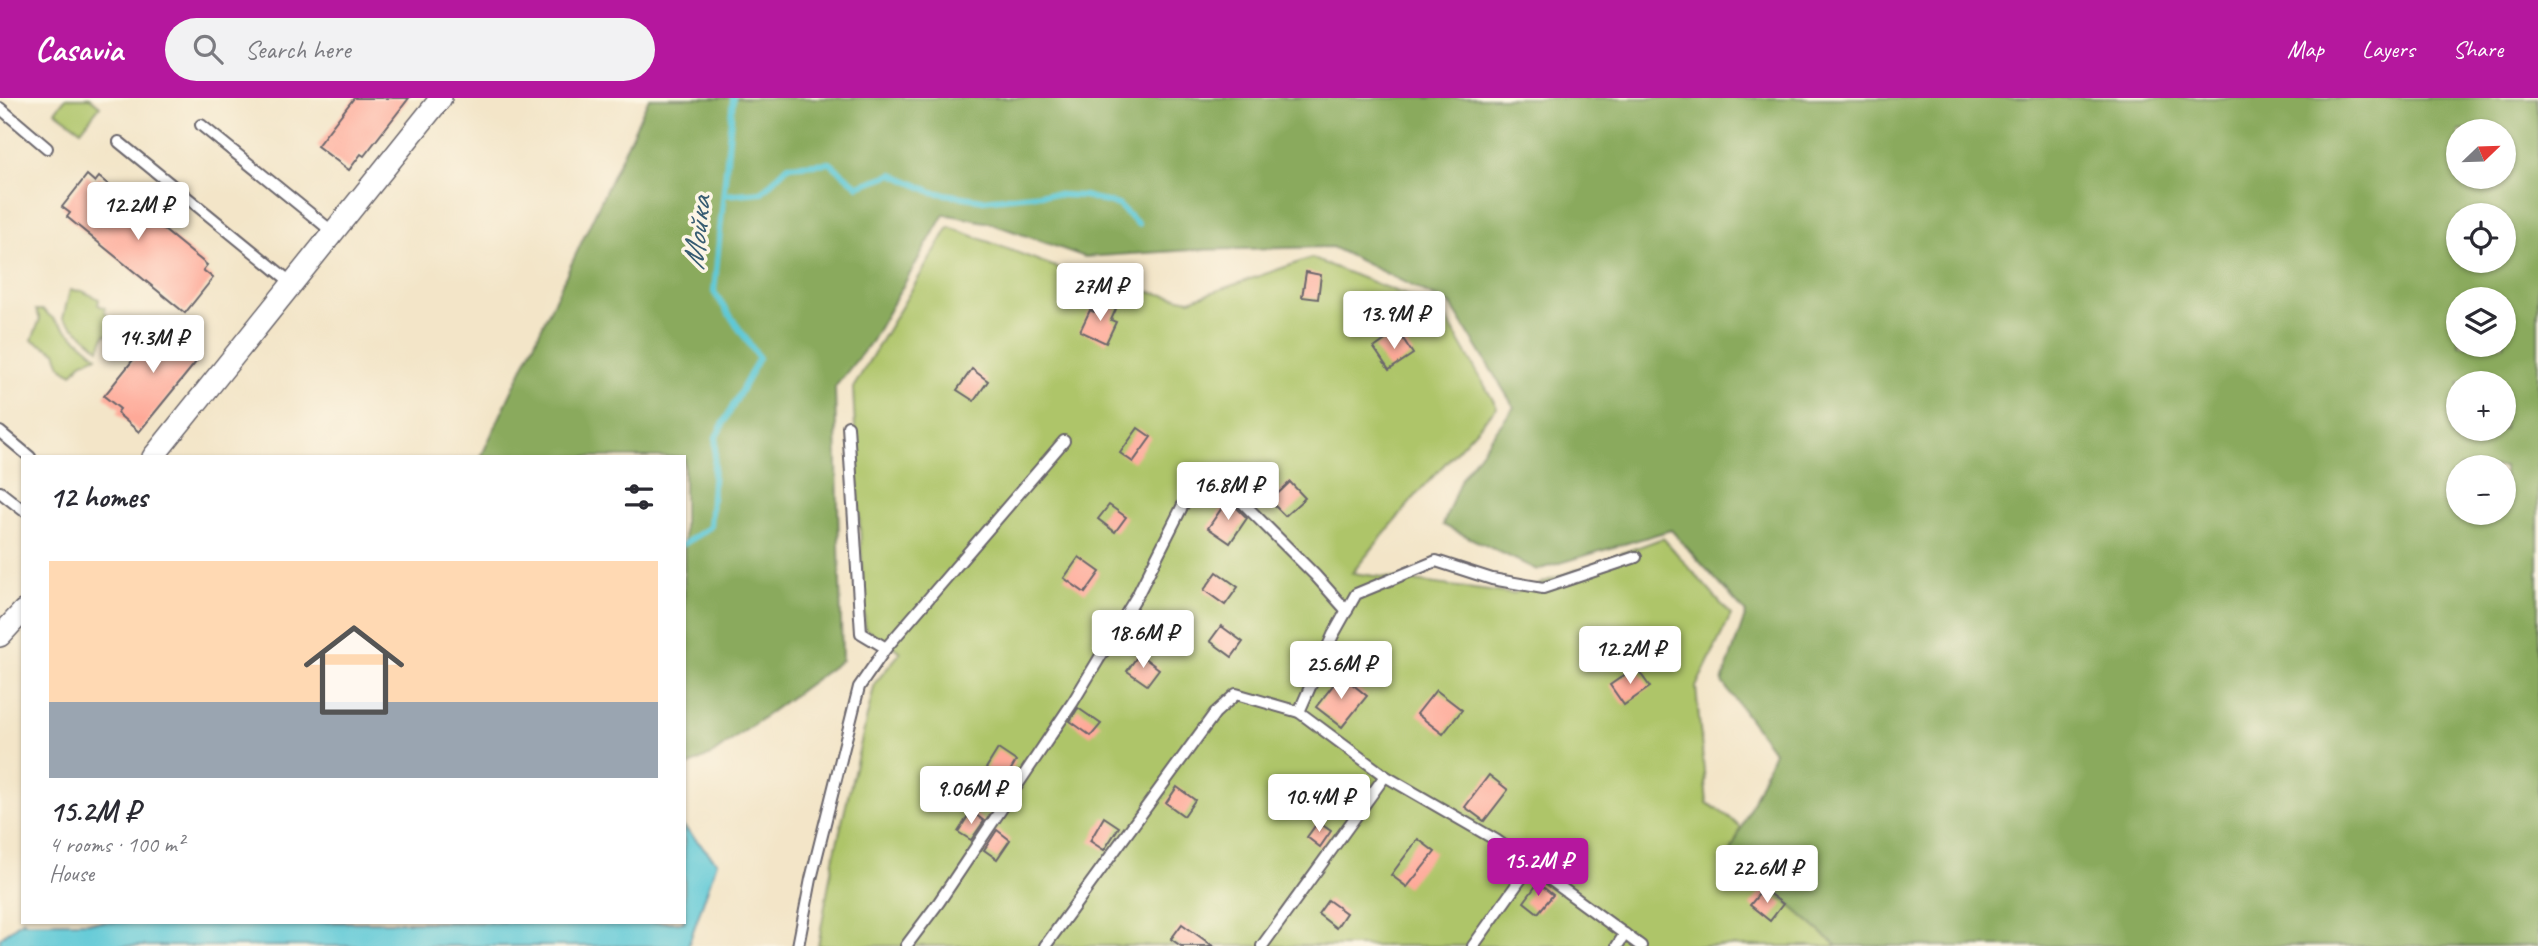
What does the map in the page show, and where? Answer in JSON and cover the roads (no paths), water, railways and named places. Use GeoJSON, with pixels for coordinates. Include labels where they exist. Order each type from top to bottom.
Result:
{"type":"FeatureCollection","features":[{"type":"Feature","properties":{"kind":"street"},"geometry":{"type":"LineString","coordinates":[[155,455],[441,98]]}},
{"type":"Feature","properties":{"kind":"street"},"geometry":{"type":"LineString","coordinates":[[0,636],[21,613]]}},
{"type":"Feature","properties":{"kind":"lane"},"geometry":{"type":"LineString","coordinates":[[0,108],[47,148]]}},
{"type":"Feature","properties":{"kind":"lane"},"geometry":{"type":"LineString","coordinates":[[201,125],[334,233]]}},
{"type":"Feature","properties":{"kind":"lane"},"geometry":{"type":"LineString","coordinates":[[119,142],[293,284]]}},
{"type":"Feature","properties":{"kind":"lane"},"geometry":{"type":"LineString","coordinates":[[848,426],[861,633],[886,648]]}},
{"type":"Feature","properties":{"kind":"lane"},"geometry":{"type":"LineString","coordinates":[[0,432],[28,455]]}},
{"type":"Feature","properties":{"kind":"lane"},"geometry":{"type":"LineString","coordinates":[[798,946],[811,879],[859,687],[886,648],[1064,441]]}},
{"type":"Feature","properties":{"kind":"lane"},"geometry":{"type":"LineString","coordinates":[[906,946],[939,902],[1073,702],[1138,594],[1192,487],[1222,482],[1347,611]]}},
{"type":"Feature","properties":{"kind":"lane"},"geometry":{"type":"LineString","coordinates":[[0,492],[21,508]]}},
{"type":"Feature","properties":{"kind":"lane"},"geometry":{"type":"LineString","coordinates":[[1299,712],[1333,635],[1356,594],[1436,561],[1492,579],[1543,588],[1636,557]]}},
{"type":"Feature","properties":{"kind":"lane"},"geometry":{"type":"LineString","coordinates":[[1045,946],[1215,713],[1236,694],[1299,712],[1385,776],[1496,840],[1641,946]]}},
{"type":"Feature","properties":{"kind":"lane"},"geometry":{"type":"LineString","coordinates":[[1262,946],[1385,776]]}},
{"type":"Feature","properties":{"kind":"lane"},"geometry":{"type":"LineString","coordinates":[[1473,946],[1530,866]]}},
{"type":"Feature","properties":{"kind":"lane"},"geometry":{"type":"LineString","coordinates":[[1617,946],[1625,934]]}},
{"type":"Feature","properties":{"kind":"water"},"geometry":{"type":"Polygon","coordinates":[[[686,829],[717,862],[688,946],[0,946],[0,938],[21,922],[21,924],[686,924],[686,829]]]}},
{"type":"Feature","properties":{"kind":"waterway","name":"Мойка"},"geometry":{"type":"LineString","coordinates":[[686,543],[710,527],[716,437],[759,358],[714,292],[733,98]]}},
{"type":"Feature","properties":{"kind":"waterway"},"geometry":{"type":"LineString","coordinates":[[724,195],[762,192],[788,166],[830,163],[858,186],[893,174],[932,192],[983,200],[1043,194],[1084,196],[1118,205],[1138,224]]}}]}
